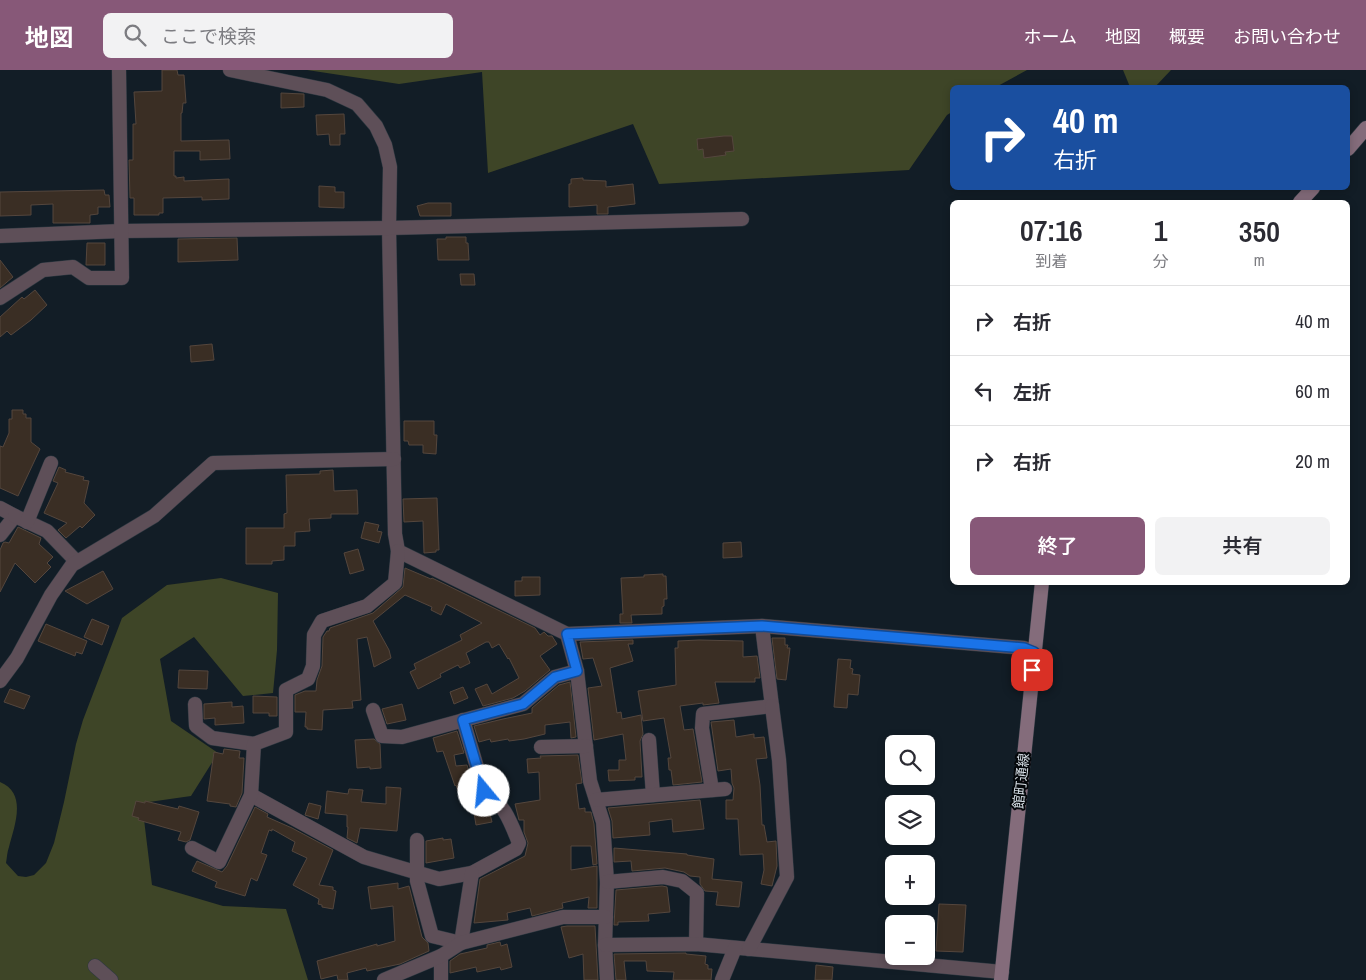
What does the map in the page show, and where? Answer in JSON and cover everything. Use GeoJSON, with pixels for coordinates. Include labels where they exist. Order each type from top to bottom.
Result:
{"type":"FeatureCollection","features":[{"type":"Feature","properties":{"kind":"main road"},"geometry":{"type":"LineString","coordinates":[[1350,147],[1366,128]]}},
{"type":"Feature","properties":{"kind":"main road"},"geometry":{"type":"LineString","coordinates":[[1302,200],[1311,190]]}},
{"type":"Feature","properties":{"kind":"main road","name":"館町通線"},"geometry":{"type":"LineString","coordinates":[[1002,976],[1042,585]]}},
{"type":"Feature","properties":{"kind":"street"},"geometry":{"type":"LineString","coordinates":[[0,298],[43,270],[73,267],[88,278],[122,278],[118,70]]}},
{"type":"Feature","properties":{"kind":"street"},"geometry":{"type":"LineString","coordinates":[[194,704],[196,726],[212,738],[254,744],[286,732],[286,690],[308,679],[313,666],[314,635],[322,621],[367,606],[396,583],[398,551],[396,534],[389,228],[390,167],[385,145],[376,126],[357,104],[327,90],[230,70]]}},
{"type":"Feature","properties":{"kind":"street"},"geometry":{"type":"LineString","coordinates":[[0,236],[121,231],[389,228],[742,219]]}},
{"type":"Feature","properties":{"kind":"street"},"geometry":{"type":"LineString","coordinates":[[0,681],[17,658],[51,596],[72,565],[154,516],[213,463],[394,459]]}},
{"type":"Feature","properties":{"kind":"street"},"geometry":{"type":"LineString","coordinates":[[0,535],[21,519],[51,463]]}},
{"type":"Feature","properties":{"kind":"street"},"geometry":{"type":"LineString","coordinates":[[0,508],[47,531],[78,562]]}},
{"type":"Feature","properties":{"kind":"street"},"geometry":{"type":"LineString","coordinates":[[398,551],[567,634],[762,626],[1024,648],[1034,652]]}},
{"type":"Feature","properties":{"kind":"street"},"geometry":{"type":"LineString","coordinates":[[750,949],[787,876],[779,760],[762,626]]}},
{"type":"Feature","properties":{"kind":"street"},"geometry":{"type":"LineString","coordinates":[[567,634],[577,671],[590,781],[603,822],[608,882],[605,945],[607,980]]}},
{"type":"Feature","properties":{"kind":"street"},"geometry":{"type":"LineString","coordinates":[[373,710],[382,736],[402,736],[523,704],[555,677],[577,671]]}},
{"type":"Feature","properties":{"kind":"street"},"geometry":{"type":"LineString","coordinates":[[596,800],[719,790],[702,728],[703,714],[772,706]]}},
{"type":"Feature","properties":{"kind":"street"},"geometry":{"type":"LineString","coordinates":[[251,795],[364,858],[439,878],[472,873],[516,849],[519,843],[505,809],[493,796],[484,791],[463,720]]}},
{"type":"Feature","properties":{"kind":"street"},"geometry":{"type":"LineString","coordinates":[[649,740],[653,795]]}},
{"type":"Feature","properties":{"kind":"street"},"geometry":{"type":"LineString","coordinates":[[192,848],[220,862],[251,795],[254,744]]}},
{"type":"Feature","properties":{"kind":"street"},"geometry":{"type":"LineString","coordinates":[[541,747],[586,746]]}},
{"type":"Feature","properties":{"kind":"street"},"geometry":{"type":"LineString","coordinates":[[417,840],[418,881],[432,936],[461,943]]}},
{"type":"Feature","properties":{"kind":"street"},"geometry":{"type":"LineString","coordinates":[[461,943],[472,873]]}},
{"type":"Feature","properties":{"kind":"street"},"geometry":{"type":"LineString","coordinates":[[608,882],[664,877],[682,881],[697,894],[696,944]]}},
{"type":"Feature","properties":{"kind":"street"},"geometry":{"type":"LineString","coordinates":[[384,980],[441,956],[461,943],[563,917],[606,917]]}},
{"type":"Feature","properties":{"kind":"street"},"geometry":{"type":"LineString","coordinates":[[605,945],[696,944],[1002,976]]}},
{"type":"Feature","properties":{"kind":"street"},"geometry":{"type":"LineString","coordinates":[[722,980],[735,948]]}},
{"type":"Feature","properties":{"kind":"street"},"geometry":{"type":"LineString","coordinates":[[441,956],[441,980]]}},
{"type":"Feature","properties":{"kind":"street"},"geometry":{"type":"LineString","coordinates":[[95,966],[111,980]]}},
{"type":"Feature","properties":{"kind":"green space"},"geometry":{"type":"Polygon","coordinates":[[[307,70],[1027,70],[1000,85],[950,85],[950,113],[909,170],[659,184],[633,124],[488,173],[482,72],[399,84],[307,70]]]}},
{"type":"Feature","properties":{"kind":"green space"},"geometry":{"type":"Polygon","coordinates":[[[1123,70],[1171,70],[1157,85],[1129,85],[1123,70]]]}},
{"type":"Feature","properties":{"kind":"green space"},"geometry":{"type":"Polygon","coordinates":[[[221,578],[278,593],[277,650],[273,693],[243,696],[194,637],[160,659],[171,721],[218,753],[191,796],[142,803],[152,885],[223,906],[286,909],[308,980],[0,980],[0,782],[9,787],[14,794],[17,811],[6,863],[18,876],[34,875],[46,863],[54,843],[83,720],[122,618],[167,585],[221,578]]]}},
{"type":"Feature","properties":{"kind":"building"},"geometry":{"type":"Polygon","coordinates":[[[162,70],[177,70],[178,75],[184,75],[186,103],[183,103],[181,113],[181,141],[229,140],[230,159],[200,160],[200,151],[174,151],[174,176],[176,178],[184,177],[184,181],[229,179],[229,199],[202,200],[202,197],[163,198],[163,213],[159,213],[159,215],[134,215],[134,198],[130,198],[129,160],[133,160],[133,124],[136,124],[134,92],[162,91],[162,70]]]}},
{"type":"Feature","properties":{"kind":"building"},"geometry":{"type":"Polygon","coordinates":[[[281,93],[304,94],[304,107],[281,108],[281,93]]]}},
{"type":"Feature","properties":{"kind":"building"},"geometry":{"type":"Polygon","coordinates":[[[344,114],[345,134],[340,134],[340,145],[330,145],[329,134],[317,135],[316,115],[344,114]]]}},
{"type":"Feature","properties":{"kind":"building"},"geometry":{"type":"Polygon","coordinates":[[[732,136],[734,151],[725,152],[726,155],[704,158],[703,149],[698,150],[697,139],[732,136]]]}},
{"type":"Feature","properties":{"kind":"building"},"geometry":{"type":"Polygon","coordinates":[[[583,178],[583,180],[606,181],[606,187],[633,184],[635,204],[608,207],[608,214],[597,214],[597,205],[569,207],[569,184],[571,184],[571,179],[583,178]]]}},
{"type":"Feature","properties":{"kind":"building"},"geometry":{"type":"Polygon","coordinates":[[[319,186],[335,187],[335,192],[344,192],[344,208],[319,207],[319,186]]]}},
{"type":"Feature","properties":{"kind":"building"},"geometry":{"type":"Polygon","coordinates":[[[104,190],[105,195],[109,195],[110,207],[98,207],[98,214],[90,215],[90,223],[53,223],[53,204],[31,205],[31,215],[0,216],[0,192],[104,190]]]}},
{"type":"Feature","properties":{"kind":"building"},"geometry":{"type":"Polygon","coordinates":[[[428,203],[451,203],[451,216],[420,216],[417,206],[428,203]]]}},
{"type":"Feature","properties":{"kind":"building"},"geometry":{"type":"Polygon","coordinates":[[[446,237],[466,237],[469,260],[438,260],[437,239],[446,239],[446,237]]]}},
{"type":"Feature","properties":{"kind":"building"},"geometry":{"type":"Polygon","coordinates":[[[237,238],[238,260],[178,262],[178,239],[237,238]]]}},
{"type":"Feature","properties":{"kind":"building"},"geometry":{"type":"Polygon","coordinates":[[[87,243],[105,243],[105,265],[86,265],[87,243]]]}},
{"type":"Feature","properties":{"kind":"building"},"geometry":{"type":"Polygon","coordinates":[[[0,260],[13,277],[0,288],[0,260]]]}},
{"type":"Feature","properties":{"kind":"building"},"geometry":{"type":"Polygon","coordinates":[[[460,274],[474,274],[475,285],[461,285],[460,274]]]}},
{"type":"Feature","properties":{"kind":"building"},"geometry":{"type":"Polygon","coordinates":[[[35,290],[47,305],[11,335],[7,331],[0,337],[0,317],[22,297],[24,299],[35,290]]]}},
{"type":"Feature","properties":{"kind":"building"},"geometry":{"type":"Polygon","coordinates":[[[212,344],[214,360],[191,362],[190,346],[212,344]]]}},
{"type":"Feature","properties":{"kind":"building"},"geometry":{"type":"Polygon","coordinates":[[[12,410],[23,410],[26,418],[31,418],[31,442],[40,449],[18,496],[0,488],[0,446],[3,447],[9,433],[9,419],[12,419],[12,410]]]}},
{"type":"Feature","properties":{"kind":"building"},"geometry":{"type":"Polygon","coordinates":[[[404,421],[434,421],[434,435],[437,435],[436,454],[423,453],[423,445],[409,445],[408,441],[404,441],[404,421]]]}},
{"type":"Feature","properties":{"kind":"building"},"geometry":{"type":"Polygon","coordinates":[[[59,467],[66,470],[65,472],[84,477],[83,480],[89,481],[84,503],[95,515],[82,528],[80,526],[66,538],[58,530],[67,523],[44,513],[58,483],[53,481],[59,467]]]}},
{"type":"Feature","properties":{"kind":"building"},"geometry":{"type":"Polygon","coordinates":[[[333,470],[334,491],[357,490],[358,514],[331,514],[331,518],[309,519],[310,531],[295,532],[295,546],[284,546],[284,560],[272,561],[272,564],[246,564],[246,528],[284,528],[284,514],[287,513],[286,475],[320,474],[320,471],[333,470]]]}},
{"type":"Feature","properties":{"kind":"building"},"geometry":{"type":"Polygon","coordinates":[[[437,498],[439,550],[424,553],[423,521],[404,522],[403,499],[437,498]]]}},
{"type":"Feature","properties":{"kind":"building"},"geometry":{"type":"Polygon","coordinates":[[[365,522],[379,525],[377,531],[382,532],[379,543],[361,538],[365,522]]]}},
{"type":"Feature","properties":{"kind":"building"},"geometry":{"type":"Polygon","coordinates":[[[18,527],[41,538],[39,544],[53,557],[47,563],[51,567],[35,583],[15,563],[0,592],[0,550],[3,543],[9,543],[18,527]]]}},
{"type":"Feature","properties":{"kind":"building"},"geometry":{"type":"Polygon","coordinates":[[[741,542],[742,557],[723,558],[723,543],[741,542]]]}},
{"type":"Feature","properties":{"kind":"building"},"geometry":{"type":"Polygon","coordinates":[[[358,549],[364,570],[350,574],[344,553],[358,549]]]}},
{"type":"Feature","properties":{"kind":"building"},"geometry":{"type":"Polygon","coordinates":[[[405,568],[432,578],[535,628],[540,635],[544,632],[548,636],[552,636],[557,644],[540,656],[550,670],[525,691],[513,698],[483,706],[475,689],[487,684],[492,694],[519,678],[509,658],[499,644],[492,648],[489,642],[486,642],[466,653],[470,663],[460,668],[458,665],[440,674],[441,677],[418,689],[410,672],[416,669],[414,664],[462,640],[460,635],[482,623],[446,604],[441,615],[431,610],[432,607],[405,595],[373,621],[389,650],[391,658],[374,667],[367,637],[357,639],[361,700],[352,701],[353,708],[323,710],[322,730],[307,729],[305,727],[306,712],[295,712],[295,695],[305,691],[316,691],[317,680],[322,666],[323,637],[330,628],[373,613],[403,587],[405,568]]]}},
{"type":"Feature","properties":{"kind":"building"},"geometry":{"type":"Polygon","coordinates":[[[103,571],[113,589],[87,604],[65,591],[103,571]]]}},
{"type":"Feature","properties":{"kind":"building"},"geometry":{"type":"Polygon","coordinates":[[[663,574],[663,576],[666,576],[667,599],[664,599],[662,614],[631,615],[632,623],[620,623],[620,614],[623,614],[621,578],[663,574]]]}},
{"type":"Feature","properties":{"kind":"building"},"geometry":{"type":"Polygon","coordinates":[[[522,577],[540,577],[540,595],[515,596],[515,581],[522,581],[522,577]]]}},
{"type":"Feature","properties":{"kind":"building"},"geometry":{"type":"Polygon","coordinates":[[[92,619],[109,626],[102,645],[84,637],[92,619]]]}},
{"type":"Feature","properties":{"kind":"building"},"geometry":{"type":"Polygon","coordinates":[[[46,624],[87,641],[82,654],[76,652],[75,656],[38,641],[46,624]]]}},
{"type":"Feature","properties":{"kind":"building"},"geometry":{"type":"Polygon","coordinates":[[[772,638],[785,638],[785,645],[788,645],[787,648],[790,648],[786,680],[777,679],[772,638]]]}},
{"type":"Feature","properties":{"kind":"building"},"geometry":{"type":"Polygon","coordinates":[[[633,640],[633,644],[628,644],[633,661],[610,668],[617,713],[621,712],[622,719],[641,715],[643,734],[640,741],[642,777],[635,777],[635,780],[609,781],[608,770],[619,770],[619,760],[626,760],[623,734],[594,740],[588,688],[602,686],[593,658],[583,659],[580,642],[633,640]]]}},
{"type":"Feature","properties":{"kind":"building"},"geometry":{"type":"Polygon","coordinates":[[[678,641],[743,641],[743,657],[757,656],[760,678],[755,678],[755,682],[715,682],[719,703],[680,706],[684,730],[693,729],[702,782],[673,785],[671,770],[669,770],[668,758],[671,758],[664,718],[643,721],[638,691],[676,685],[675,648],[678,648],[678,641]]]}},
{"type":"Feature","properties":{"kind":"building"},"geometry":{"type":"Polygon","coordinates":[[[838,659],[851,660],[850,668],[853,669],[852,674],[860,675],[858,695],[848,694],[847,708],[834,707],[838,659]]]}},
{"type":"Feature","properties":{"kind":"building"},"geometry":{"type":"Polygon","coordinates":[[[179,670],[208,671],[207,689],[178,688],[179,670]]]}},
{"type":"Feature","properties":{"kind":"building"},"geometry":{"type":"Polygon","coordinates":[[[570,682],[576,737],[571,738],[570,722],[545,725],[545,734],[524,739],[491,742],[490,739],[479,742],[474,726],[532,713],[532,708],[559,685],[570,682]]]}},
{"type":"Feature","properties":{"kind":"building"},"geometry":{"type":"Polygon","coordinates":[[[463,687],[468,698],[454,704],[450,692],[463,687]]]}},
{"type":"Feature","properties":{"kind":"building"},"geometry":{"type":"Polygon","coordinates":[[[10,689],[30,696],[24,709],[4,702],[10,689]]]}},
{"type":"Feature","properties":{"kind":"building"},"geometry":{"type":"Polygon","coordinates":[[[253,696],[277,697],[277,716],[269,716],[269,713],[253,713],[253,696]]]}},
{"type":"Feature","properties":{"kind":"building"},"geometry":{"type":"Polygon","coordinates":[[[232,702],[232,707],[243,706],[244,723],[215,725],[215,718],[204,719],[204,704],[232,702]]]}},
{"type":"Feature","properties":{"kind":"building"},"geometry":{"type":"Polygon","coordinates":[[[402,704],[406,720],[387,724],[382,709],[402,704]]]}},
{"type":"Feature","properties":{"kind":"building"},"geometry":{"type":"Polygon","coordinates":[[[734,720],[736,737],[754,734],[754,738],[764,737],[767,758],[756,759],[760,785],[762,825],[764,825],[767,842],[776,841],[777,866],[772,886],[761,884],[764,870],[763,854],[740,855],[738,819],[726,819],[726,800],[733,800],[734,788],[731,769],[718,771],[711,722],[734,720]]]}},
{"type":"Feature","properties":{"kind":"building"},"geometry":{"type":"Polygon","coordinates":[[[457,731],[464,753],[454,755],[456,766],[467,765],[473,786],[458,791],[443,751],[437,752],[433,738],[457,731]]]}},
{"type":"Feature","properties":{"kind":"building"},"geometry":{"type":"Polygon","coordinates":[[[374,739],[380,744],[381,768],[357,768],[355,740],[374,739]]]}},
{"type":"Feature","properties":{"kind":"building"},"geometry":{"type":"Polygon","coordinates":[[[224,749],[240,751],[239,758],[244,758],[242,793],[236,807],[230,806],[230,804],[207,801],[214,752],[223,754],[224,749]]]}},
{"type":"Feature","properties":{"kind":"building"},"geometry":{"type":"Polygon","coordinates":[[[578,755],[582,783],[576,784],[579,809],[585,808],[585,812],[591,812],[594,824],[597,864],[593,865],[591,846],[571,846],[571,870],[597,866],[597,908],[588,908],[589,897],[562,903],[563,908],[532,916],[530,908],[507,913],[508,920],[474,923],[480,879],[525,856],[528,843],[524,832],[524,820],[519,820],[515,804],[540,800],[539,772],[528,773],[527,759],[541,758],[540,756],[578,755]]]}},
{"type":"Feature","properties":{"kind":"building"},"geometry":{"type":"Polygon","coordinates":[[[386,787],[401,788],[397,831],[360,828],[357,843],[347,838],[347,815],[325,813],[327,791],[348,794],[349,789],[363,790],[361,802],[386,804],[386,787]]]}},
{"type":"Feature","properties":{"kind":"building"},"geometry":{"type":"Polygon","coordinates":[[[700,800],[704,829],[673,832],[672,819],[649,822],[650,835],[613,838],[612,821],[608,808],[700,800]]]}},
{"type":"Feature","properties":{"kind":"building"},"geometry":{"type":"Polygon","coordinates":[[[136,801],[145,803],[145,801],[178,809],[179,806],[199,812],[190,840],[186,842],[178,840],[181,832],[138,820],[139,818],[132,816],[136,801]]]}},
{"type":"Feature","properties":{"kind":"building"},"geometry":{"type":"Polygon","coordinates":[[[309,803],[321,806],[318,819],[305,815],[309,803]]]}},
{"type":"Feature","properties":{"kind":"building"},"geometry":{"type":"Polygon","coordinates":[[[255,807],[268,814],[267,817],[333,850],[319,885],[333,887],[333,890],[336,891],[333,909],[322,907],[322,905],[318,904],[319,899],[293,885],[307,858],[292,851],[295,842],[272,829],[272,831],[269,830],[261,853],[267,855],[257,881],[251,878],[245,896],[215,887],[217,882],[192,871],[197,861],[222,872],[227,866],[255,807]]]}},
{"type":"Feature","properties":{"kind":"building"},"geometry":{"type":"Polygon","coordinates":[[[489,810],[492,822],[476,825],[474,813],[489,810]]]}},
{"type":"Feature","properties":{"kind":"building"},"geometry":{"type":"Polygon","coordinates":[[[443,838],[443,840],[451,839],[454,858],[426,863],[426,841],[443,838]]]}},
{"type":"Feature","properties":{"kind":"building"},"geometry":{"type":"Polygon","coordinates":[[[614,848],[687,854],[714,859],[712,879],[742,882],[739,907],[716,905],[718,892],[705,891],[700,884],[700,877],[690,876],[684,872],[665,868],[632,871],[631,861],[614,862],[614,848]]]}},
{"type":"Feature","properties":{"kind":"building"},"geometry":{"type":"Polygon","coordinates":[[[398,883],[398,889],[409,886],[422,937],[428,943],[429,951],[400,964],[367,971],[366,968],[347,973],[348,980],[338,980],[337,975],[321,979],[317,961],[377,944],[377,946],[395,941],[393,906],[371,909],[368,887],[398,883]]]}},
{"type":"Feature","properties":{"kind":"building"},"geometry":{"type":"Polygon","coordinates":[[[667,887],[670,912],[648,914],[649,921],[618,922],[618,925],[614,925],[616,890],[667,887]]]}},
{"type":"Feature","properties":{"kind":"building"},"geometry":{"type":"Polygon","coordinates":[[[939,904],[966,905],[963,952],[936,951],[939,904]]]}},
{"type":"Feature","properties":{"kind":"building"},"geometry":{"type":"Polygon","coordinates":[[[595,926],[598,980],[584,980],[583,954],[569,958],[561,927],[595,926]]]}},
{"type":"Feature","properties":{"kind":"building"},"geometry":{"type":"Polygon","coordinates":[[[500,942],[501,946],[507,944],[512,967],[501,970],[500,967],[477,972],[476,967],[450,973],[450,961],[460,954],[487,948],[487,945],[500,942]]]}},
{"type":"Feature","properties":{"kind":"building"},"geometry":{"type":"Polygon","coordinates":[[[686,953],[706,956],[705,964],[708,965],[708,969],[712,969],[711,980],[673,980],[674,972],[647,971],[646,961],[624,961],[626,980],[616,980],[614,954],[686,953]]]}},
{"type":"Feature","properties":{"kind":"building"},"geometry":{"type":"Polygon","coordinates":[[[816,965],[833,967],[832,980],[815,980],[816,965]]]}},
{"type":"Feature","properties":{"kind":"route"},"geometry":{"type":"LineString","coordinates":[[484,791],[463,720],[523,704],[555,677],[577,671],[567,634],[762,626],[1024,648],[1034,652],[1032,670]]}}]}
